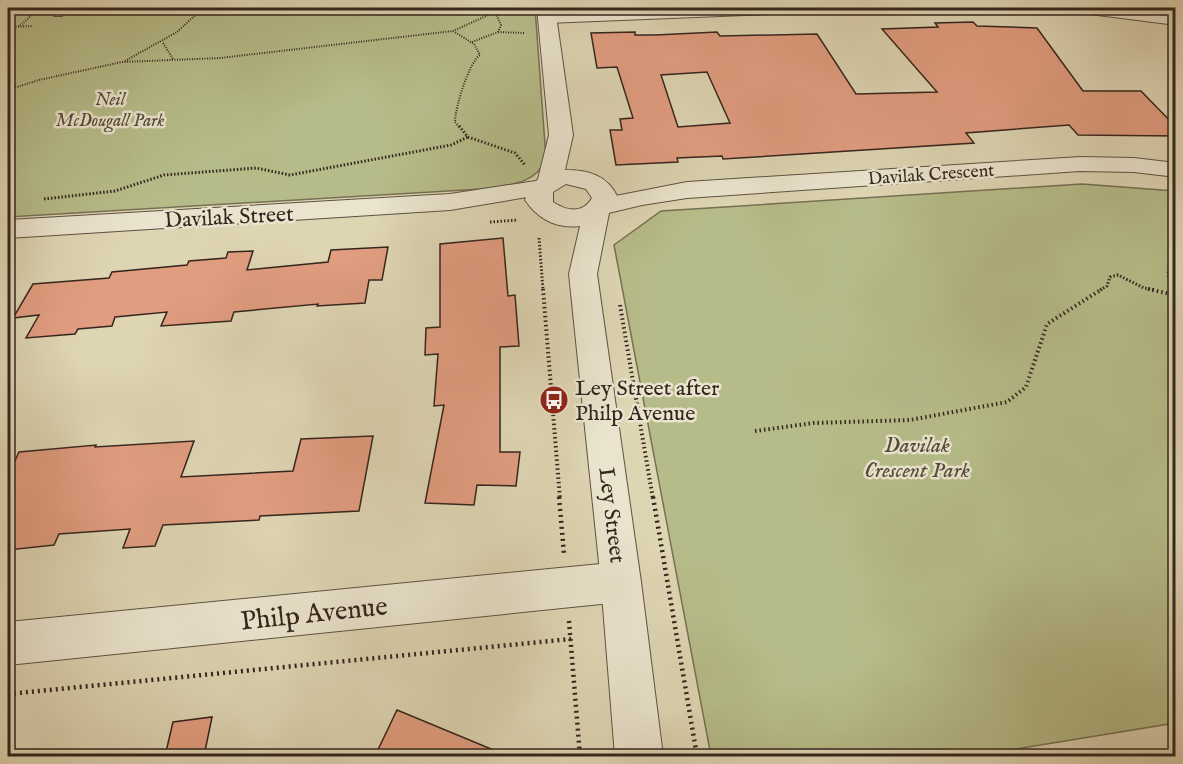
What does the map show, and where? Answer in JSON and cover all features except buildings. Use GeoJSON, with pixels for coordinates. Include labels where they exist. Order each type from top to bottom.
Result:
{"type":"FeatureCollection","features":[{"type":"Feature","properties":{"kind":"street"},"geometry":{"type":"LineString","coordinates":[[542,200],[561,135],[547,12],[795,8]]}},
{"type":"Feature","properties":{"kind":"street"},"geometry":{"type":"LineString","coordinates":[[1082,8],[1176,19]]}},
{"type":"Feature","properties":{"kind":"street"},"geometry":{"type":"LineString","coordinates":[[561,135],[597,196]]}},
{"type":"Feature","properties":{"kind":"street","name":"Davilak Crescent"},"geometry":{"type":"LineString","coordinates":[[597,196],[642,197],[687,190],[1080,165],[1134,165],[1176,170]]}},
{"type":"Feature","properties":{"kind":"street"},"geometry":{"type":"LineString","coordinates":[[542,200],[570,177],[597,196]]}},
{"type":"Feature","properties":{"kind":"street"},"geometry":{"type":"LineString","coordinates":[[542,200],[558,216],[572,218],[597,196]]}},
{"type":"Feature","properties":{"kind":"street","name":"Ley Street"},"geometry":{"type":"LineString","coordinates":[[597,196],[583,274],[621,582],[639,756]]}},
{"type":"Feature","properties":{"kind":"street","name":"Ley Street"},"geometry":{"type":"LineString","coordinates":[[542,200],[583,274]]}},
{"type":"Feature","properties":{"kind":"street","name":"Davilak Street"},"geometry":{"type":"LineString","coordinates":[[8,229],[450,202],[542,200]]}},
{"type":"Feature","properties":{"kind":"street","name":"Philp Avenue"},"geometry":{"type":"LineString","coordinates":[[8,644],[621,582]]}},
{"type":"Feature","properties":{"kind":"path"},"geometry":{"type":"LineString","coordinates":[[8,20],[19,8]]}},
{"type":"Feature","properties":{"kind":"path"},"geometry":{"type":"LineString","coordinates":[[20,26],[39,8]]}},
{"type":"Feature","properties":{"kind":"path"},"geometry":{"type":"LineString","coordinates":[[122,62],[163,43],[186,27],[203,8]]}},
{"type":"Feature","properties":{"kind":"path"},"geometry":{"type":"LineString","coordinates":[[8,90],[39,80],[122,62],[220,58],[453,31],[495,12],[497,8]]}},
{"type":"Feature","properties":{"kind":"path"},"geometry":{"type":"LineString","coordinates":[[495,12],[501,25],[498,32]]}},
{"type":"Feature","properties":{"kind":"path"},"geometry":{"type":"LineString","coordinates":[[8,27],[33,26]]}},
{"type":"Feature","properties":{"kind":"path"},"geometry":{"type":"LineString","coordinates":[[453,31],[472,42],[480,55],[474,59],[468,70],[468,81],[455,113],[454,122],[468,137],[515,153],[542,200],[580,756]]}},
{"type":"Feature","properties":{"kind":"path"},"geometry":{"type":"LineString","coordinates":[[472,42],[498,32],[525,33]]}},
{"type":"Feature","properties":{"kind":"path"},"geometry":{"type":"LineString","coordinates":[[163,43],[173,59]]}},
{"type":"Feature","properties":{"kind":"path"},"geometry":{"type":"LineString","coordinates":[[39,200],[100,194],[164,175],[180,173],[256,168],[290,175],[451,145],[468,137]]}},
{"type":"Feature","properties":{"kind":"path"},"geometry":{"type":"LineString","coordinates":[[1174,219],[1168,275],[1175,295]]}},
{"type":"Feature","properties":{"kind":"path"},"geometry":{"type":"LineString","coordinates":[[755,431],[814,423],[910,420],[1008,402],[1026,387],[1047,324],[1107,286],[1110,277],[1118,275],[1144,288],[1175,295]]}},
{"type":"Feature","properties":{"kind":"path"},"geometry":{"type":"LineString","coordinates":[[619,302],[697,756]]}},
{"type":"Feature","properties":{"kind":"path"},"geometry":{"type":"LineString","coordinates":[[8,694],[571,639]]}},
{"type":"Feature","properties":{"kind":"green space","name":"Neil McDougall Park"},"geometry":{"type":"Polygon","coordinates":[[[8,8],[535,8],[546,158],[536,174],[528,179],[511,185],[482,189],[8,217],[8,8]]]}},
{"type":"Feature","properties":{"kind":"green space","name":"Davilak Crescent Park"},"geometry":{"type":"Polygon","coordinates":[[[1082,184],[1175,191],[1175,723],[973,756],[711,756],[614,245],[661,211],[1082,184]]]}},
{"type":"Feature","properties":{"kind":"place","name":"Ley Street after Philp Avenue"},"geometry":{"type":"Point","coordinates":[554,400]}}]}
